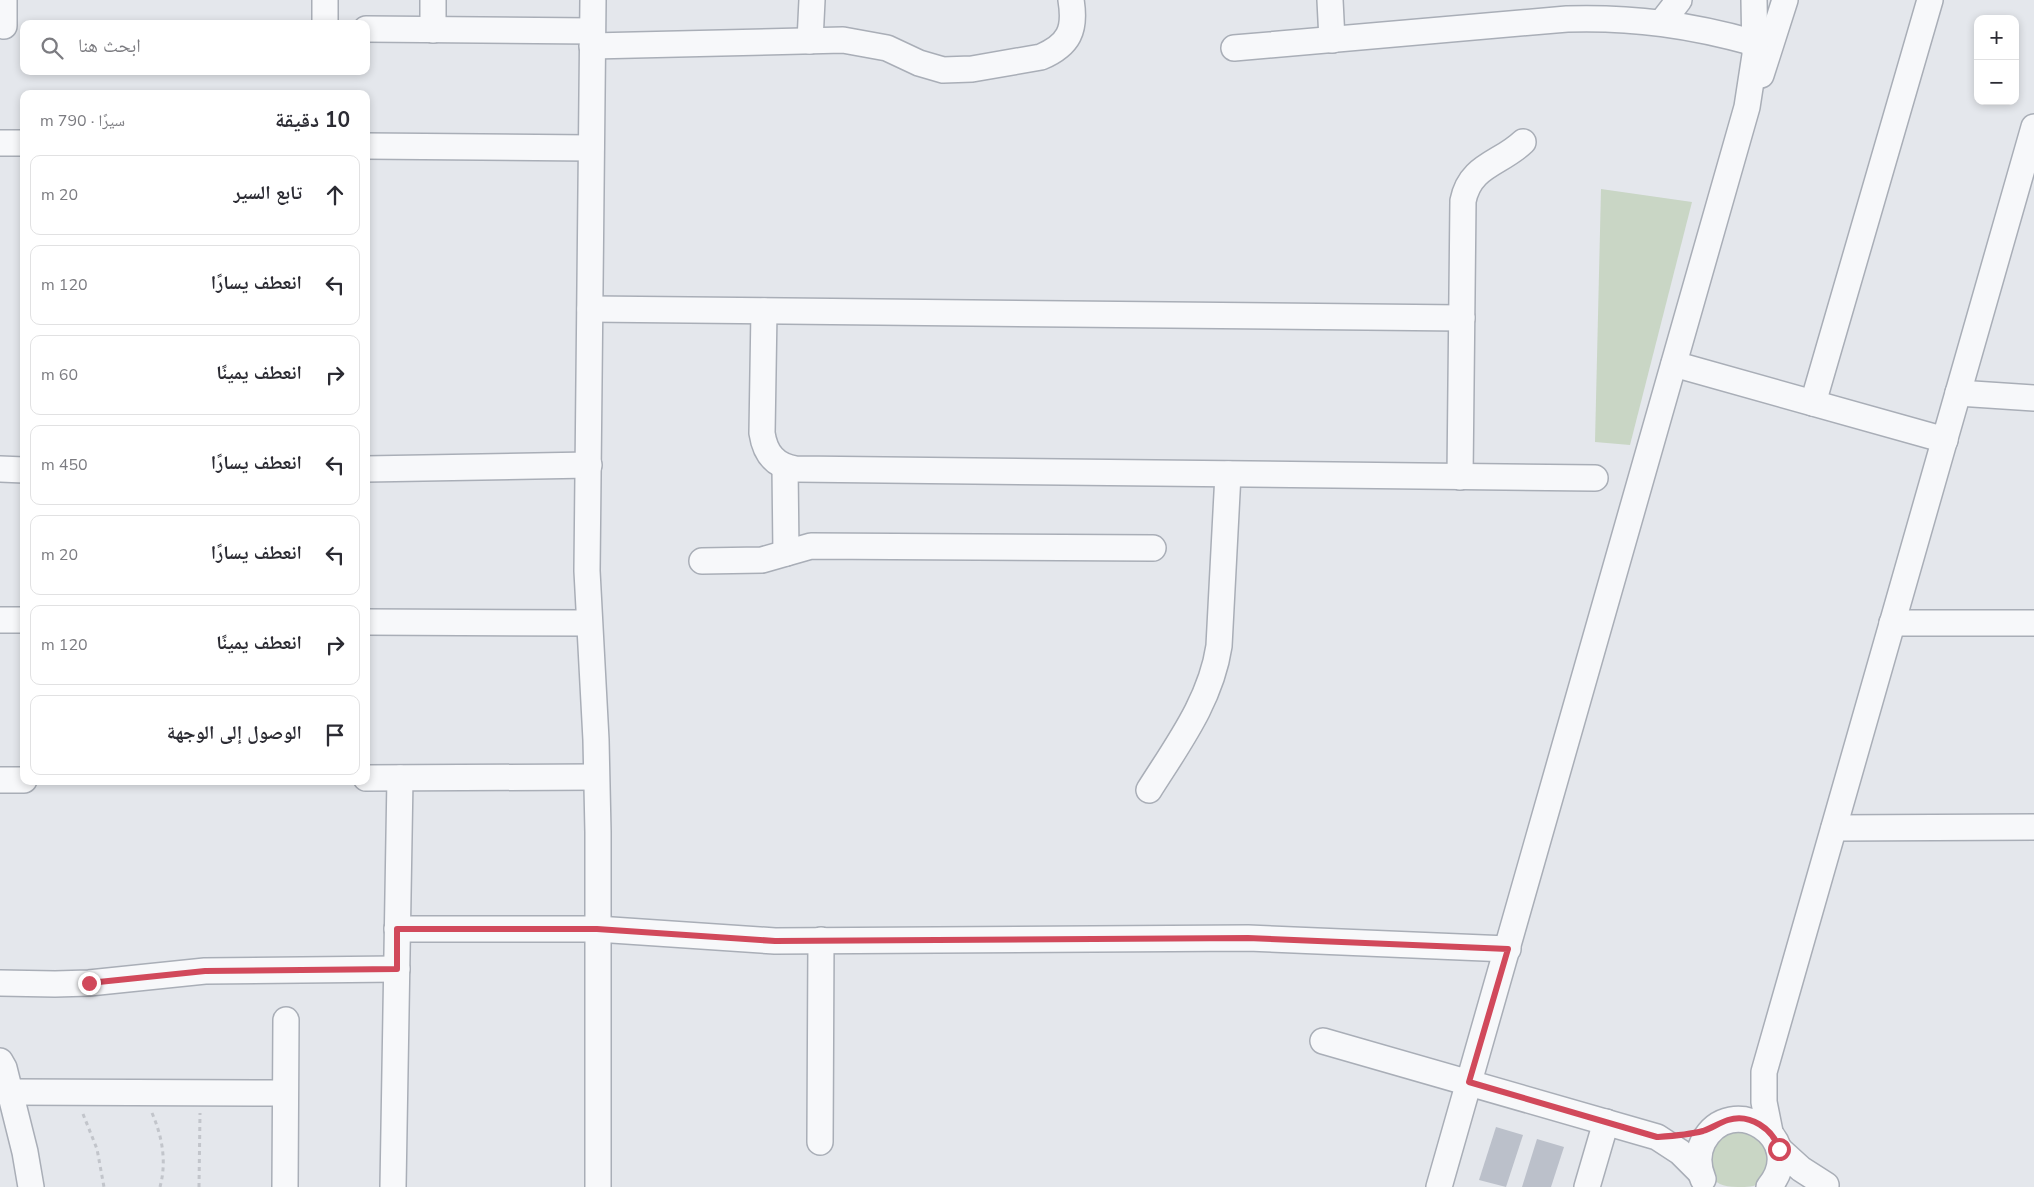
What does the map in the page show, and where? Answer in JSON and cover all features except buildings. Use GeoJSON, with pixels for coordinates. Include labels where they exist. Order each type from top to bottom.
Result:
{"type":"FeatureCollection","features":[{"type":"Feature","properties":{"kind":"street"},"geometry":{"type":"LineString","coordinates":[[4,0],[9,26]]}},
{"type":"Feature","properties":{"kind":"street"},"geometry":{"type":"LineString","coordinates":[[325,0],[325,20]]}},
{"type":"Feature","properties":{"kind":"street"},"geometry":{"type":"LineString","coordinates":[[433,0],[433,30]]}},
{"type":"Feature","properties":{"kind":"street"},"geometry":{"type":"LineString","coordinates":[[592,0],[587,520],[589,624],[596,740],[598,1187]]}},
{"type":"Feature","properties":{"kind":"street"},"geometry":{"type":"LineString","coordinates":[[810,41],[812,0]]}},
{"type":"Feature","properties":{"kind":"street"},"geometry":{"type":"LineString","coordinates":[[370,29],[433,30],[592,39],[842,40],[887,48],[928,67],[958,70],[1041,57],[1053,52],[1064,42],[1072,28],[1073,12],[1071,0]]}},
{"type":"Feature","properties":{"kind":"street"},"geometry":{"type":"LineString","coordinates":[[1330,0],[1332,40]]}},
{"type":"Feature","properties":{"kind":"street"},"geometry":{"type":"LineString","coordinates":[[1662,22],[1679,0]]}},
{"type":"Feature","properties":{"kind":"street"},"geometry":{"type":"LineString","coordinates":[[1439,1187],[1747,107],[1754,71],[1754,0]]}},
{"type":"Feature","properties":{"kind":"street"},"geometry":{"type":"LineString","coordinates":[[1747,107],[1771,46],[1785,0]]}},
{"type":"Feature","properties":{"kind":"street"},"geometry":{"type":"LineString","coordinates":[[1814,404],[1930,0]]}},
{"type":"Feature","properties":{"kind":"street"},"geometry":{"type":"LineString","coordinates":[[1234,48],[1567,19],[1622,19],[1662,22],[1694,27],[1755,43]]}},
{"type":"Feature","properties":{"kind":"street"},"geometry":{"type":"LineString","coordinates":[[1769,1187],[1776,1179],[1780,1164],[1764,1102],[1764,1072],[1958,393],[2030,158],[2034,127]]}},
{"type":"Feature","properties":{"kind":"street"},"geometry":{"type":"LineString","coordinates":[[1460,476],[1464,192],[1480,170],[1507,156],[1523,142]]}},
{"type":"Feature","properties":{"kind":"street"},"geometry":{"type":"LineString","coordinates":[[0,143],[20,143]]}},
{"type":"Feature","properties":{"kind":"street"},"geometry":{"type":"LineString","coordinates":[[370,146],[591,148]]}},
{"type":"Feature","properties":{"kind":"street"},"geometry":{"type":"LineString","coordinates":[[590,308],[1462,318]]}},
{"type":"Feature","properties":{"kind":"street"},"geometry":{"type":"LineString","coordinates":[[764,310],[763,444],[769,454],[786,468],[1596,478]]}},
{"type":"Feature","properties":{"kind":"street"},"geometry":{"type":"LineString","coordinates":[[1674,364],[1945,440]]}},
{"type":"Feature","properties":{"kind":"street"},"geometry":{"type":"LineString","coordinates":[[1958,393],[2034,398]]}},
{"type":"Feature","properties":{"kind":"street"},"geometry":{"type":"LineString","coordinates":[[370,469],[589,465]]}},
{"type":"Feature","properties":{"kind":"street"},"geometry":{"type":"LineString","coordinates":[[786,468],[786,553]]}},
{"type":"Feature","properties":{"kind":"street"},"geometry":{"type":"LineString","coordinates":[[0,470],[20,470]]}},
{"type":"Feature","properties":{"kind":"street"},"geometry":{"type":"LineString","coordinates":[[1149,790],[1199,709],[1214,672],[1219,646],[1228,474]]}},
{"type":"Feature","properties":{"kind":"street"},"geometry":{"type":"LineString","coordinates":[[702,561],[762,560],[811,546],[1154,548]]}},
{"type":"Feature","properties":{"kind":"street"},"geometry":{"type":"LineString","coordinates":[[0,620],[20,620]]}},
{"type":"Feature","properties":{"kind":"street"},"geometry":{"type":"LineString","coordinates":[[370,622],[589,624]]}},
{"type":"Feature","properties":{"kind":"street"},"geometry":{"type":"LineString","coordinates":[[1892,623],[2034,623]]}},
{"type":"Feature","properties":{"kind":"street"},"geometry":{"type":"LineString","coordinates":[[370,778],[596,777]]}},
{"type":"Feature","properties":{"kind":"street"},"geometry":{"type":"LineString","coordinates":[[393,1187],[400,778]]}},
{"type":"Feature","properties":{"kind":"street"},"geometry":{"type":"LineString","coordinates":[[0,780],[20,780]]}},
{"type":"Feature","properties":{"kind":"street"},"geometry":{"type":"LineString","coordinates":[[1834,828],[2034,827]]}},
{"type":"Feature","properties":{"kind":"street"},"geometry":{"type":"LineString","coordinates":[[397,929],[597,929],[775,941],[1248,938],[1508,949]]}},
{"type":"Feature","properties":{"kind":"street"},"geometry":{"type":"LineString","coordinates":[[820,1142],[821,940]]}},
{"type":"Feature","properties":{"kind":"street"},"geometry":{"type":"LineString","coordinates":[[0,982],[89,983],[205,971],[397,969]]}},
{"type":"Feature","properties":{"kind":"street"},"geometry":{"type":"LineString","coordinates":[[285,1187],[286,1020]]}},
{"type":"Feature","properties":{"kind":"street"},"geometry":{"type":"LineString","coordinates":[[1323,1041],[1657,1137],[1680,1152],[1707,1183]]}},
{"type":"Feature","properties":{"kind":"street"},"geometry":{"type":"LineString","coordinates":[[0,1061],[4,1068],[29,1169],[31,1187]]}},
{"type":"Feature","properties":{"kind":"street"},"geometry":{"type":"LineString","coordinates":[[1707,1183],[1698,1159],[1701,1146],[1707,1135],[1748,1097],[1764,1072]]}},
{"type":"Feature","properties":{"kind":"street"},"geometry":{"type":"LineString","coordinates":[[10,1092],[285,1093]]}},
{"type":"Feature","properties":{"kind":"street"},"geometry":{"type":"LineString","coordinates":[[1657,1137],[1687,1134],[1722,1123],[1750,1120],[1761,1125],[1801,1169],[1830,1186]]}},
{"type":"Feature","properties":{"kind":"street"},"geometry":{"type":"LineString","coordinates":[[1587,1187],[1606,1122]]}},
{"type":"Feature","properties":{"kind":"street"},"geometry":{"type":"LineString","coordinates":[[1782,1187],[1796,1185],[1830,1186]]}},
{"type":"Feature","properties":{"kind":"path"},"geometry":{"type":"LineString","coordinates":[[199,1187],[200,1093]]}},
{"type":"Feature","properties":{"kind":"path"},"geometry":{"type":"LineString","coordinates":[[151,1112],[158,1127],[164,1154],[160,1187]]}},
{"type":"Feature","properties":{"kind":"path"},"geometry":{"type":"LineString","coordinates":[[83,1114],[97,1148],[104,1187]]}},
{"type":"Feature","properties":{"kind":"green space"},"geometry":{"type":"Polygon","coordinates":[[[1601,189],[1692,202],[1630,445],[1595,442],[1601,189]]]}},
{"type":"Feature","properties":{"kind":"green space"},"geometry":{"type":"Polygon","coordinates":[[[1743,1126],[1771,1149],[1761,1183],[1744,1187],[1720,1184],[1715,1180],[1710,1169],[1711,1144],[1743,1126]]]}},
{"type":"Feature","properties":{"kind":"route"},"geometry":{"type":"LineString","coordinates":[[89,983],[151,975],[205,971],[397,969],[397,929],[597,929],[775,941],[1248,938],[1508,949],[1469,1082],[1657,1137],[1702,1131],[1728,1120],[1750,1120],[1770,1132],[1779,1149]]}}]}
